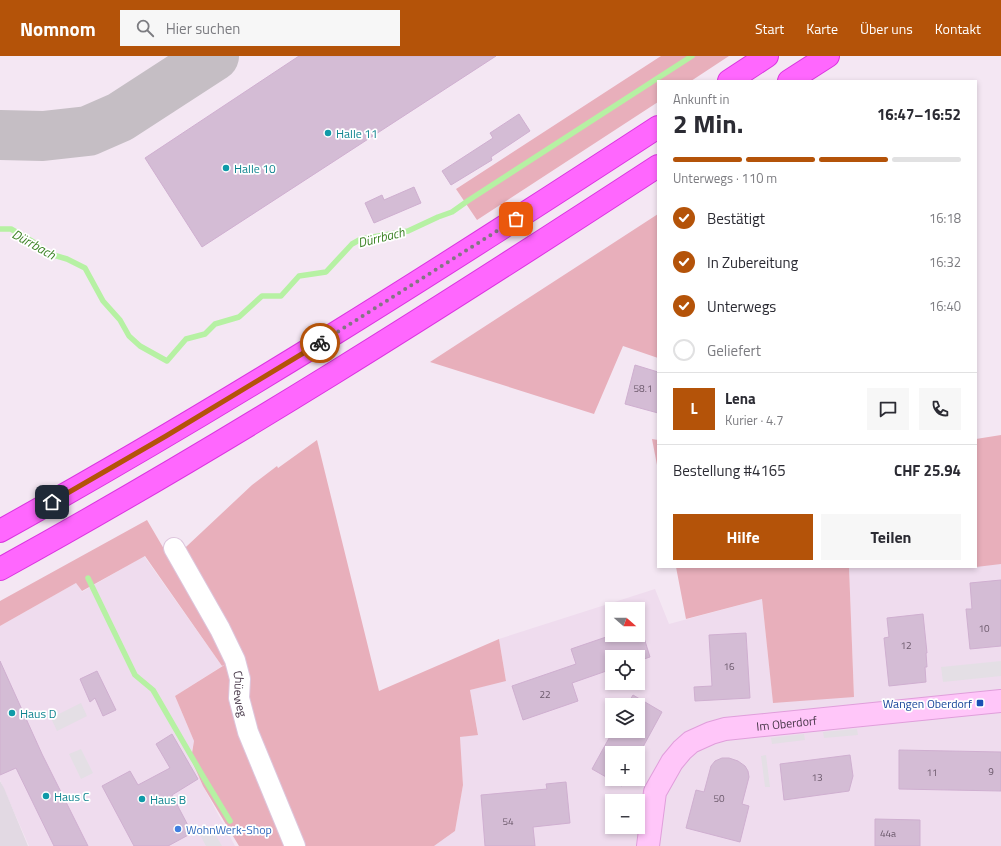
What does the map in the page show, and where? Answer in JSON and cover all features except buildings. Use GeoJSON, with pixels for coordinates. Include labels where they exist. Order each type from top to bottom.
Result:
{"type":"FeatureCollection","features":[{"type":"Feature","properties":{"kind":"highway"},"geometry":{"type":"LineString","coordinates":[[731,80],[767,56]]}},
{"type":"Feature","properties":{"kind":"highway"},"geometry":{"type":"LineString","coordinates":[[792,80],[828,56]]}},
{"type":"Feature","properties":{"kind":"highway"},"geometry":{"type":"LineString","coordinates":[[0,531],[166,436],[318,345],[657,128]]}},
{"type":"Feature","properties":{"kind":"highway"},"geometry":{"type":"LineString","coordinates":[[0,569],[128,497],[290,400],[531,249],[657,167]]}},
{"type":"Feature","properties":{"kind":"street","name":"Chüeweg"},"geometry":{"type":"LineString","coordinates":[[174,548],[220,629],[235,660],[240,679],[239,698],[248,732],[295,846]]}},
{"type":"Feature","properties":{"kind":"street","name":"Im Oberdorf"},"geometry":{"type":"LineString","coordinates":[[648,846],[655,792],[672,762],[682,750],[696,739],[726,729],[1001,701]]}},
{"type":"Feature","properties":{"kind":"shaded area"},"geometry":{"type":"Polygon","coordinates":[[[661,56],[729,56],[693,80],[657,80],[657,103],[477,220],[456,189],[661,56]]]}},
{"type":"Feature","properties":{"kind":"shaded area"},"geometry":{"type":"Polygon","coordinates":[[[657,215],[657,358],[623,346],[594,414],[430,362],[657,215]]]}},
{"type":"Feature","properties":{"kind":"shaded area"},"geometry":{"type":"Polygon","coordinates":[[[1001,435],[1001,564],[977,567],[977,439],[1001,435]]]}},
{"type":"Feature","properties":{"kind":"shaded area"},"geometry":{"type":"Polygon","coordinates":[[[652,439],[657,440],[657,465],[652,439]]]}},
{"type":"Feature","properties":{"kind":"shaded area"},"geometry":{"type":"Polygon","coordinates":[[[317,440],[379,691],[499,639],[506,681],[470,690],[478,735],[460,737],[463,785],[455,831],[434,846],[295,846],[234,660],[291,846],[239,846],[203,786],[191,759],[194,741],[175,696],[226,664],[222,666],[145,556],[82,591],[76,583],[0,626],[0,601],[147,520],[171,561],[252,485],[277,466],[278,468],[317,440]]]}},
{"type":"Feature","properties":{"kind":"shaded area"},"geometry":{"type":"Polygon","coordinates":[[[977,521],[1001,522],[1001,846],[434,846],[455,831],[463,785],[460,737],[478,734],[470,690],[506,680],[499,639],[605,605],[605,642],[645,642],[645,602],[614,602],[655,589],[669,624],[762,599],[773,702],[854,696],[849,568],[977,568],[977,521]]]}},
{"type":"Feature","properties":{"kind":"shaded area"},"geometry":{"type":"Polygon","coordinates":[[[144,556],[222,666],[175,696],[194,741],[190,759],[235,846],[29,846],[0,780],[0,626],[76,583],[82,592],[144,556]]]}},
{"type":"Feature","properties":{"kind":"shaded area"},"geometry":{"type":"Polygon","coordinates":[[[676,568],[849,568],[854,697],[773,703],[762,599],[686,619],[676,568]]]}},
{"type":"Feature","properties":{"kind":"shaded area"},"geometry":{"type":"Polygon","coordinates":[[[1001,661],[1001,676],[943,682],[941,667],[1001,661]]]}},
{"type":"Feature","properties":{"kind":"shaded area"},"geometry":{"type":"Polygon","coordinates":[[[81,703],[87,716],[57,731],[51,718],[81,703]]]}},
{"type":"Feature","properties":{"kind":"shaded area"},"geometry":{"type":"Polygon","coordinates":[[[857,729],[858,735],[824,738],[823,732],[857,729]]]}},
{"type":"Feature","properties":{"kind":"shaded area"},"geometry":{"type":"Polygon","coordinates":[[[804,734],[805,740],[772,744],[771,738],[804,734]]]}},
{"type":"Feature","properties":{"kind":"shaded area"},"geometry":{"type":"Polygon","coordinates":[[[81,749],[93,773],[81,779],[69,754],[81,749]]]}},
{"type":"Feature","properties":{"kind":"shaded area"},"geometry":{"type":"Polygon","coordinates":[[[766,755],[770,787],[765,787],[761,756],[766,755]]]}},
{"type":"Feature","properties":{"kind":"shaded area"},"geometry":{"type":"Polygon","coordinates":[[[0,781],[4,788],[28,846],[0,846],[0,781]]]}},
{"type":"Feature","properties":{"kind":"shaded area"},"geometry":{"type":"Polygon","coordinates":[[[211,827],[222,846],[206,846],[199,833],[211,827]]]}},
{"type":"Feature","properties":{"kind":"waterway","name":"Dürrbach"},"geometry":{"type":"LineString","coordinates":[[0,229],[11,229],[35,243],[47,253],[67,259],[85,268],[103,301],[120,320],[129,336],[140,346],[167,361],[186,339],[205,334],[215,324],[239,317],[262,296],[281,296],[299,276],[326,272],[352,244],[361,239],[408,231],[452,212],[692,56]]}},
{"type":"Feature","properties":{"kind":"waterway"},"geometry":{"type":"LineString","coordinates":[[88,578],[135,675],[153,690],[230,821]]}},
{"type":"Feature","properties":{"kind":"taxiway"},"geometry":{"type":"LineString","coordinates":[[0,135],[43,136],[88,131],[120,117],[214,56]]}},
{"type":"Feature","properties":{"kind":"way so far"},"geometry":{"type":"LineString","coordinates":[[320,343],[516,219]]}},
{"type":"Feature","properties":{"kind":"place","name":"Halle 11"},"geometry":{"type":"Point","coordinates":[328,133]}},
{"type":"Feature","properties":{"kind":"place","name":"Halle 10"},"geometry":{"type":"Point","coordinates":[226,168]}},
{"type":"Feature","properties":{"kind":"place","name":"Wangen Oberdorf"},"geometry":{"type":"Point","coordinates":[980,703]}},
{"type":"Feature","properties":{"kind":"place","name":"Haus D"},"geometry":{"type":"Point","coordinates":[12,713]}},
{"type":"Feature","properties":{"kind":"place","name":"Haus C"},"geometry":{"type":"Point","coordinates":[46,796]}},
{"type":"Feature","properties":{"kind":"place","name":"Haus B"},"geometry":{"type":"Point","coordinates":[142,799]}},
{"type":"Feature","properties":{"kind":"place","name":"WohnWerk-Shop"},"geometry":{"type":"Point","coordinates":[178,829]}},
{"type":"Feature","properties":{"kind":"route"},"geometry":{"type":"LineString","coordinates":[[52,502],[166,436],[320,343]]}}]}
